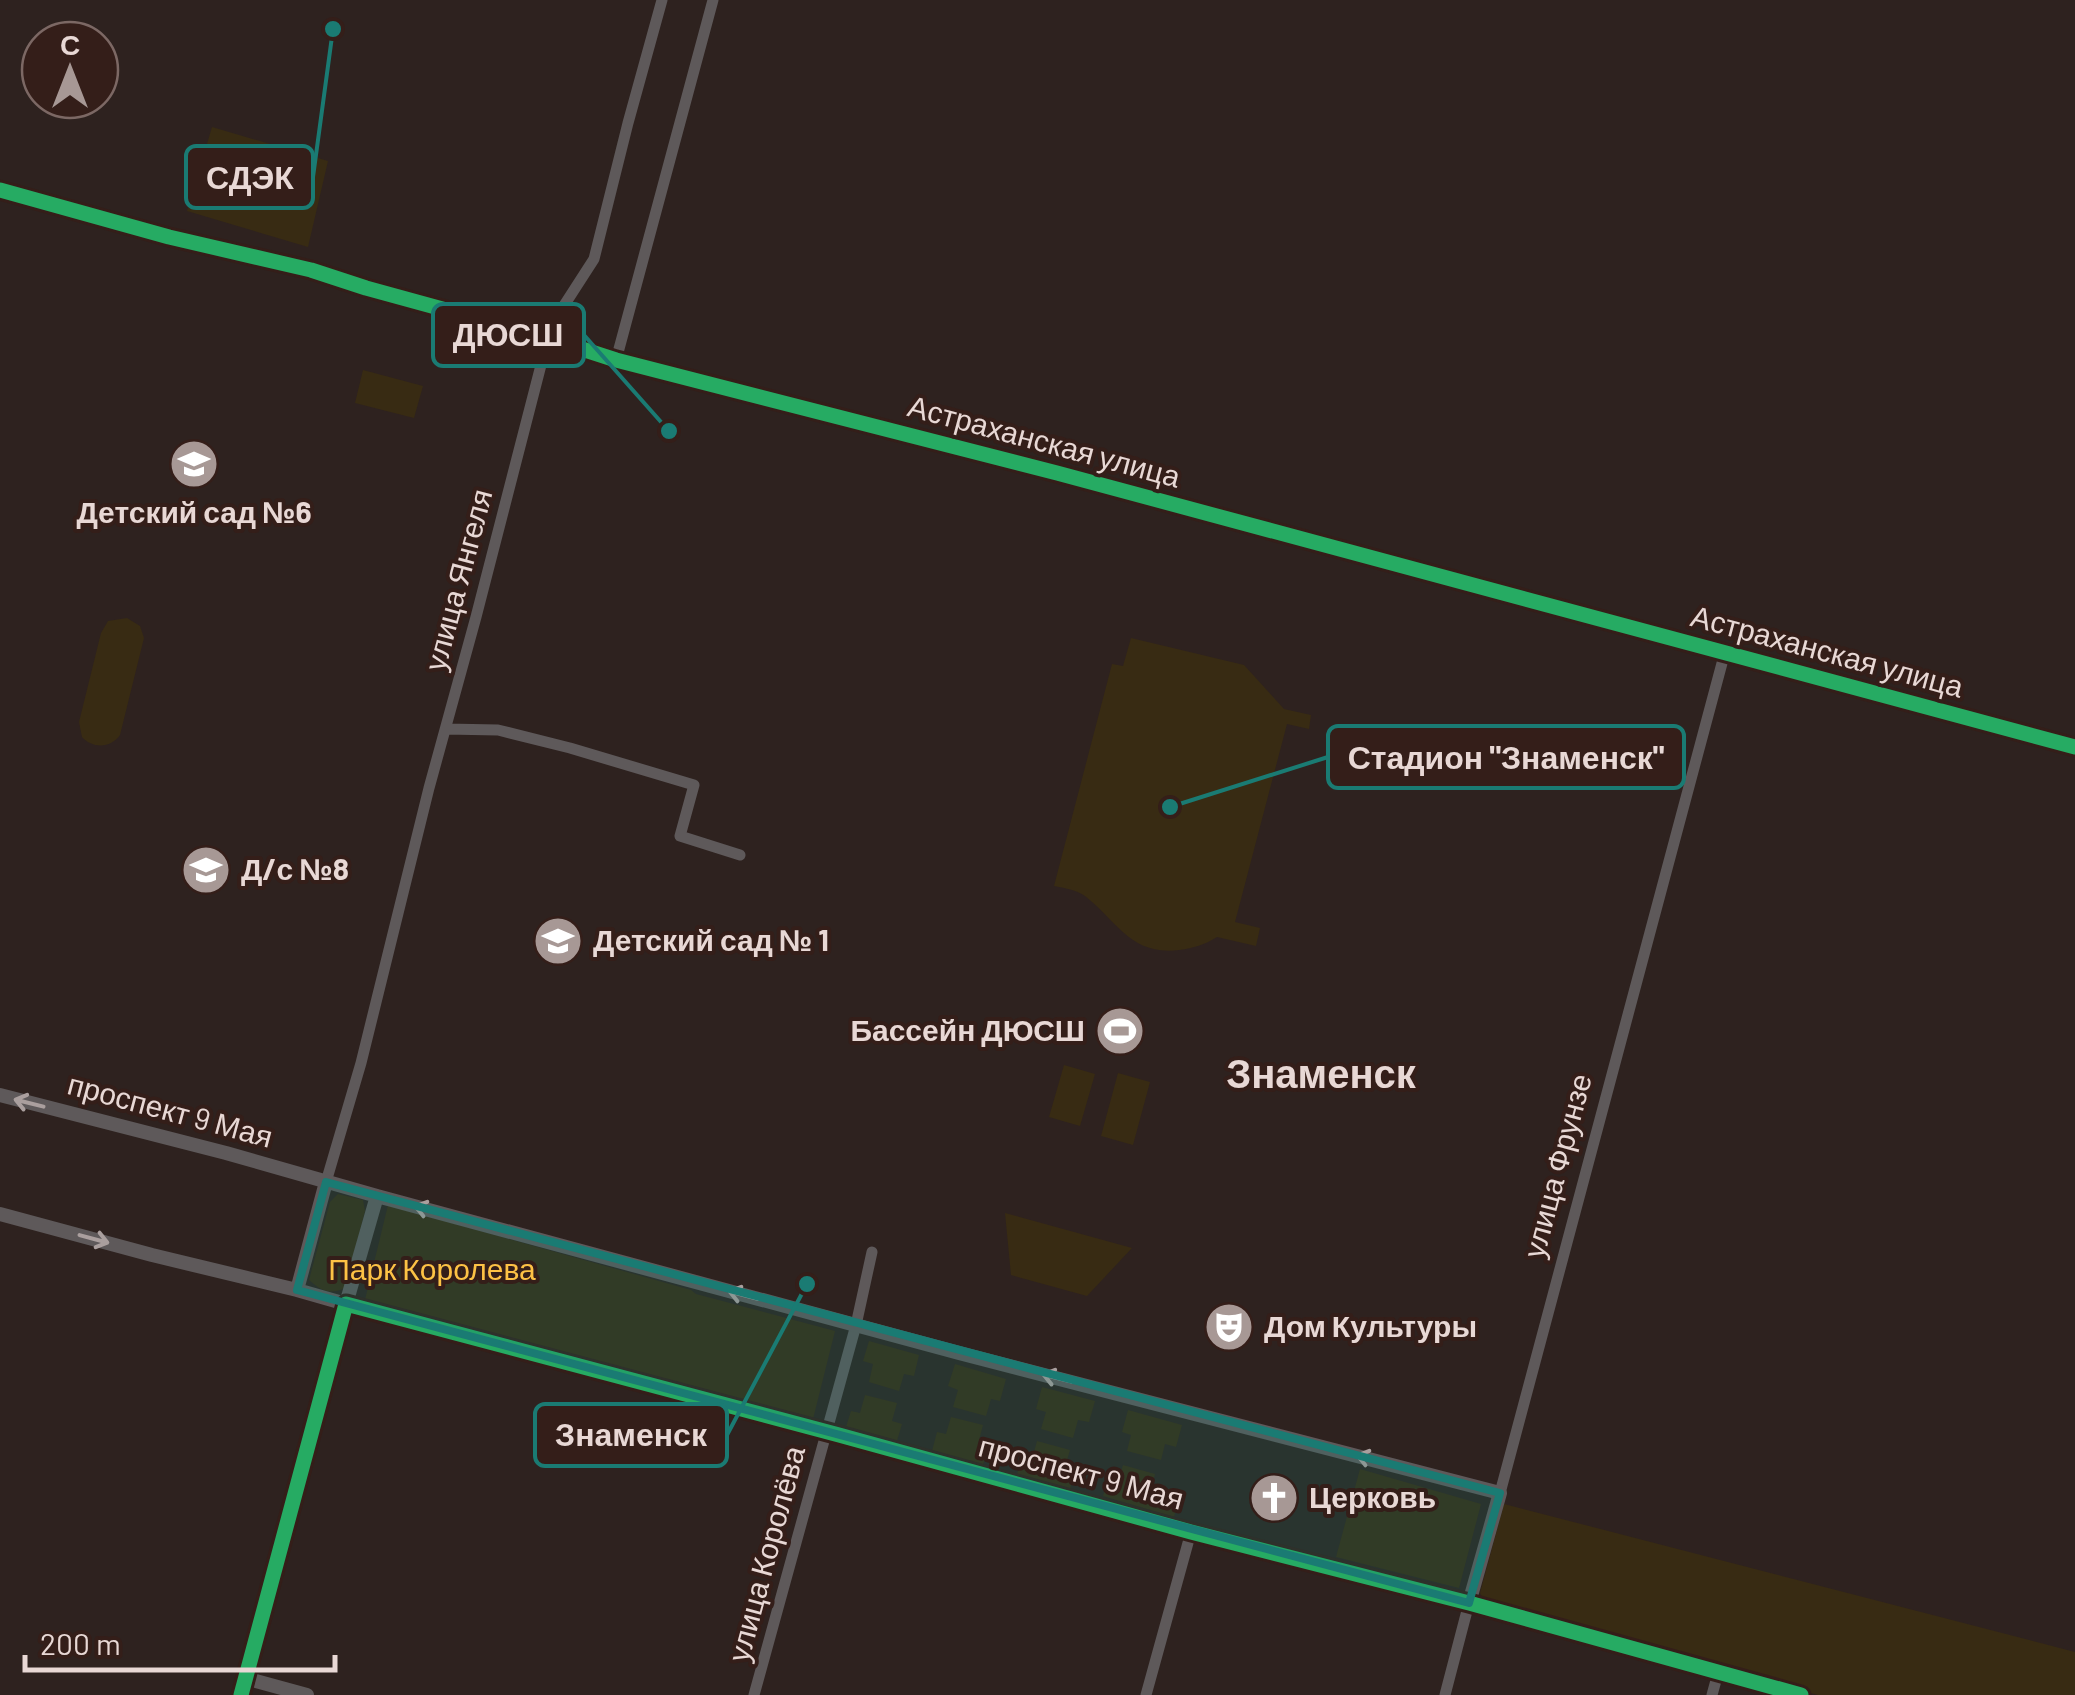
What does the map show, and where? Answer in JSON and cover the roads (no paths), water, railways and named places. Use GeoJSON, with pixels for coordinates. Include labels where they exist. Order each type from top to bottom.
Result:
{"type":"FeatureCollection","features":[{"type":"Feature","properties":{"kind":"street","name":"улица Янгеля"},"geometry":{"type":"LineString","coordinates":[[326,1182],[361,1062],[428,788],[548,338],[554,321],[594,259],[662,0]]}},
{"type":"Feature","properties":{"kind":"street"},"geometry":{"type":"LineString","coordinates":[[616,360],[712,0]]}},
{"type":"Feature","properties":{"kind":"street","name":"Астраханская улица"},"geometry":{"type":"LineString","coordinates":[[0,190],[170,237],[311,270],[616,360],[1057,473],[2075,747]]}},
{"type":"Feature","properties":{"kind":"street","name":"улица Фрунзе"},"geometry":{"type":"LineString","coordinates":[[1445,1695],[1724,652]]}},
{"type":"Feature","properties":{"kind":"street"},"geometry":{"type":"LineString","coordinates":[[446,729],[498,730],[694,785],[680,836],[740,855]]}},
{"type":"Feature","properties":{"kind":"street","name":"проспект 9 Мая"},"geometry":{"type":"LineString","coordinates":[[0,1095],[377,1196]]}},
{"type":"Feature","properties":{"kind":"street"},"geometry":{"type":"LineString","coordinates":[[0,1214],[297,1290],[326,1182]]}},
{"type":"Feature","properties":{"kind":"street"},"geometry":{"type":"LineString","coordinates":[[241,1695],[377,1196],[1500,1493]]}},
{"type":"Feature","properties":{"kind":"street","name":"улица Королёва"},"geometry":{"type":"LineString","coordinates":[[754,1695],[856,1325],[872,1252]]}},
{"type":"Feature","properties":{"kind":"street","name":"проспект 9 Мая"},"geometry":{"type":"LineString","coordinates":[[297,1290],[1801,1695]]}},
{"type":"Feature","properties":{"kind":"street"},"geometry":{"type":"LineString","coordinates":[[1146,1695],[1191,1532]]}},
{"type":"Feature","properties":{"kind":"street"},"geometry":{"type":"LineString","coordinates":[[1712,1695],[1718,1673]]}},
{"type":"Feature","properties":{"kind":"street"},"geometry":{"type":"LineString","coordinates":[[245,1678],[307,1695]]}},
{"type":"Feature","properties":{"kind":"place","name":"СДЭК"},"geometry":{"type":"Point","coordinates":[333,29]}},
{"type":"Feature","properties":{"kind":"place","name":"ДЮСШ"},"geometry":{"type":"Point","coordinates":[669,431]}},
{"type":"Feature","properties":{"kind":"place","name":"Детский сад №6"},"geometry":{"type":"Point","coordinates":[194,464]}},
{"type":"Feature","properties":{"kind":"place","name":"Стадион \"Знаменск\""},"geometry":{"type":"Point","coordinates":[1170,807]}},
{"type":"Feature","properties":{"kind":"place","name":"Д/с №8"},"geometry":{"type":"Point","coordinates":[206,870]}},
{"type":"Feature","properties":{"kind":"place","name":"Детский сад № 1"},"geometry":{"type":"Point","coordinates":[558,941]}},
{"type":"Feature","properties":{"kind":"place","name":"Бассейн ДЮСШ"},"geometry":{"type":"Point","coordinates":[1120,1031]}},
{"type":"Feature","properties":{"kind":"place","name":"Знаменск"},"geometry":{"type":"Point","coordinates":[807,1284]}},
{"type":"Feature","properties":{"kind":"place","name":"Дом Культуры"},"geometry":{"type":"Point","coordinates":[1229,1327]}},
{"type":"Feature","properties":{"kind":"place","name":"Церковь"},"geometry":{"type":"Point","coordinates":[1274,1498]}},
{"type":"Feature","properties":{"kind":"district","name":"Знаменск"},"geometry":{"type":"Point","coordinates":[1321,1074]}},
{"type":"Feature","properties":{"kind":"park label","name":"Парк Королева"},"geometry":{"type":"Point","coordinates":[432,1270]}}]}
